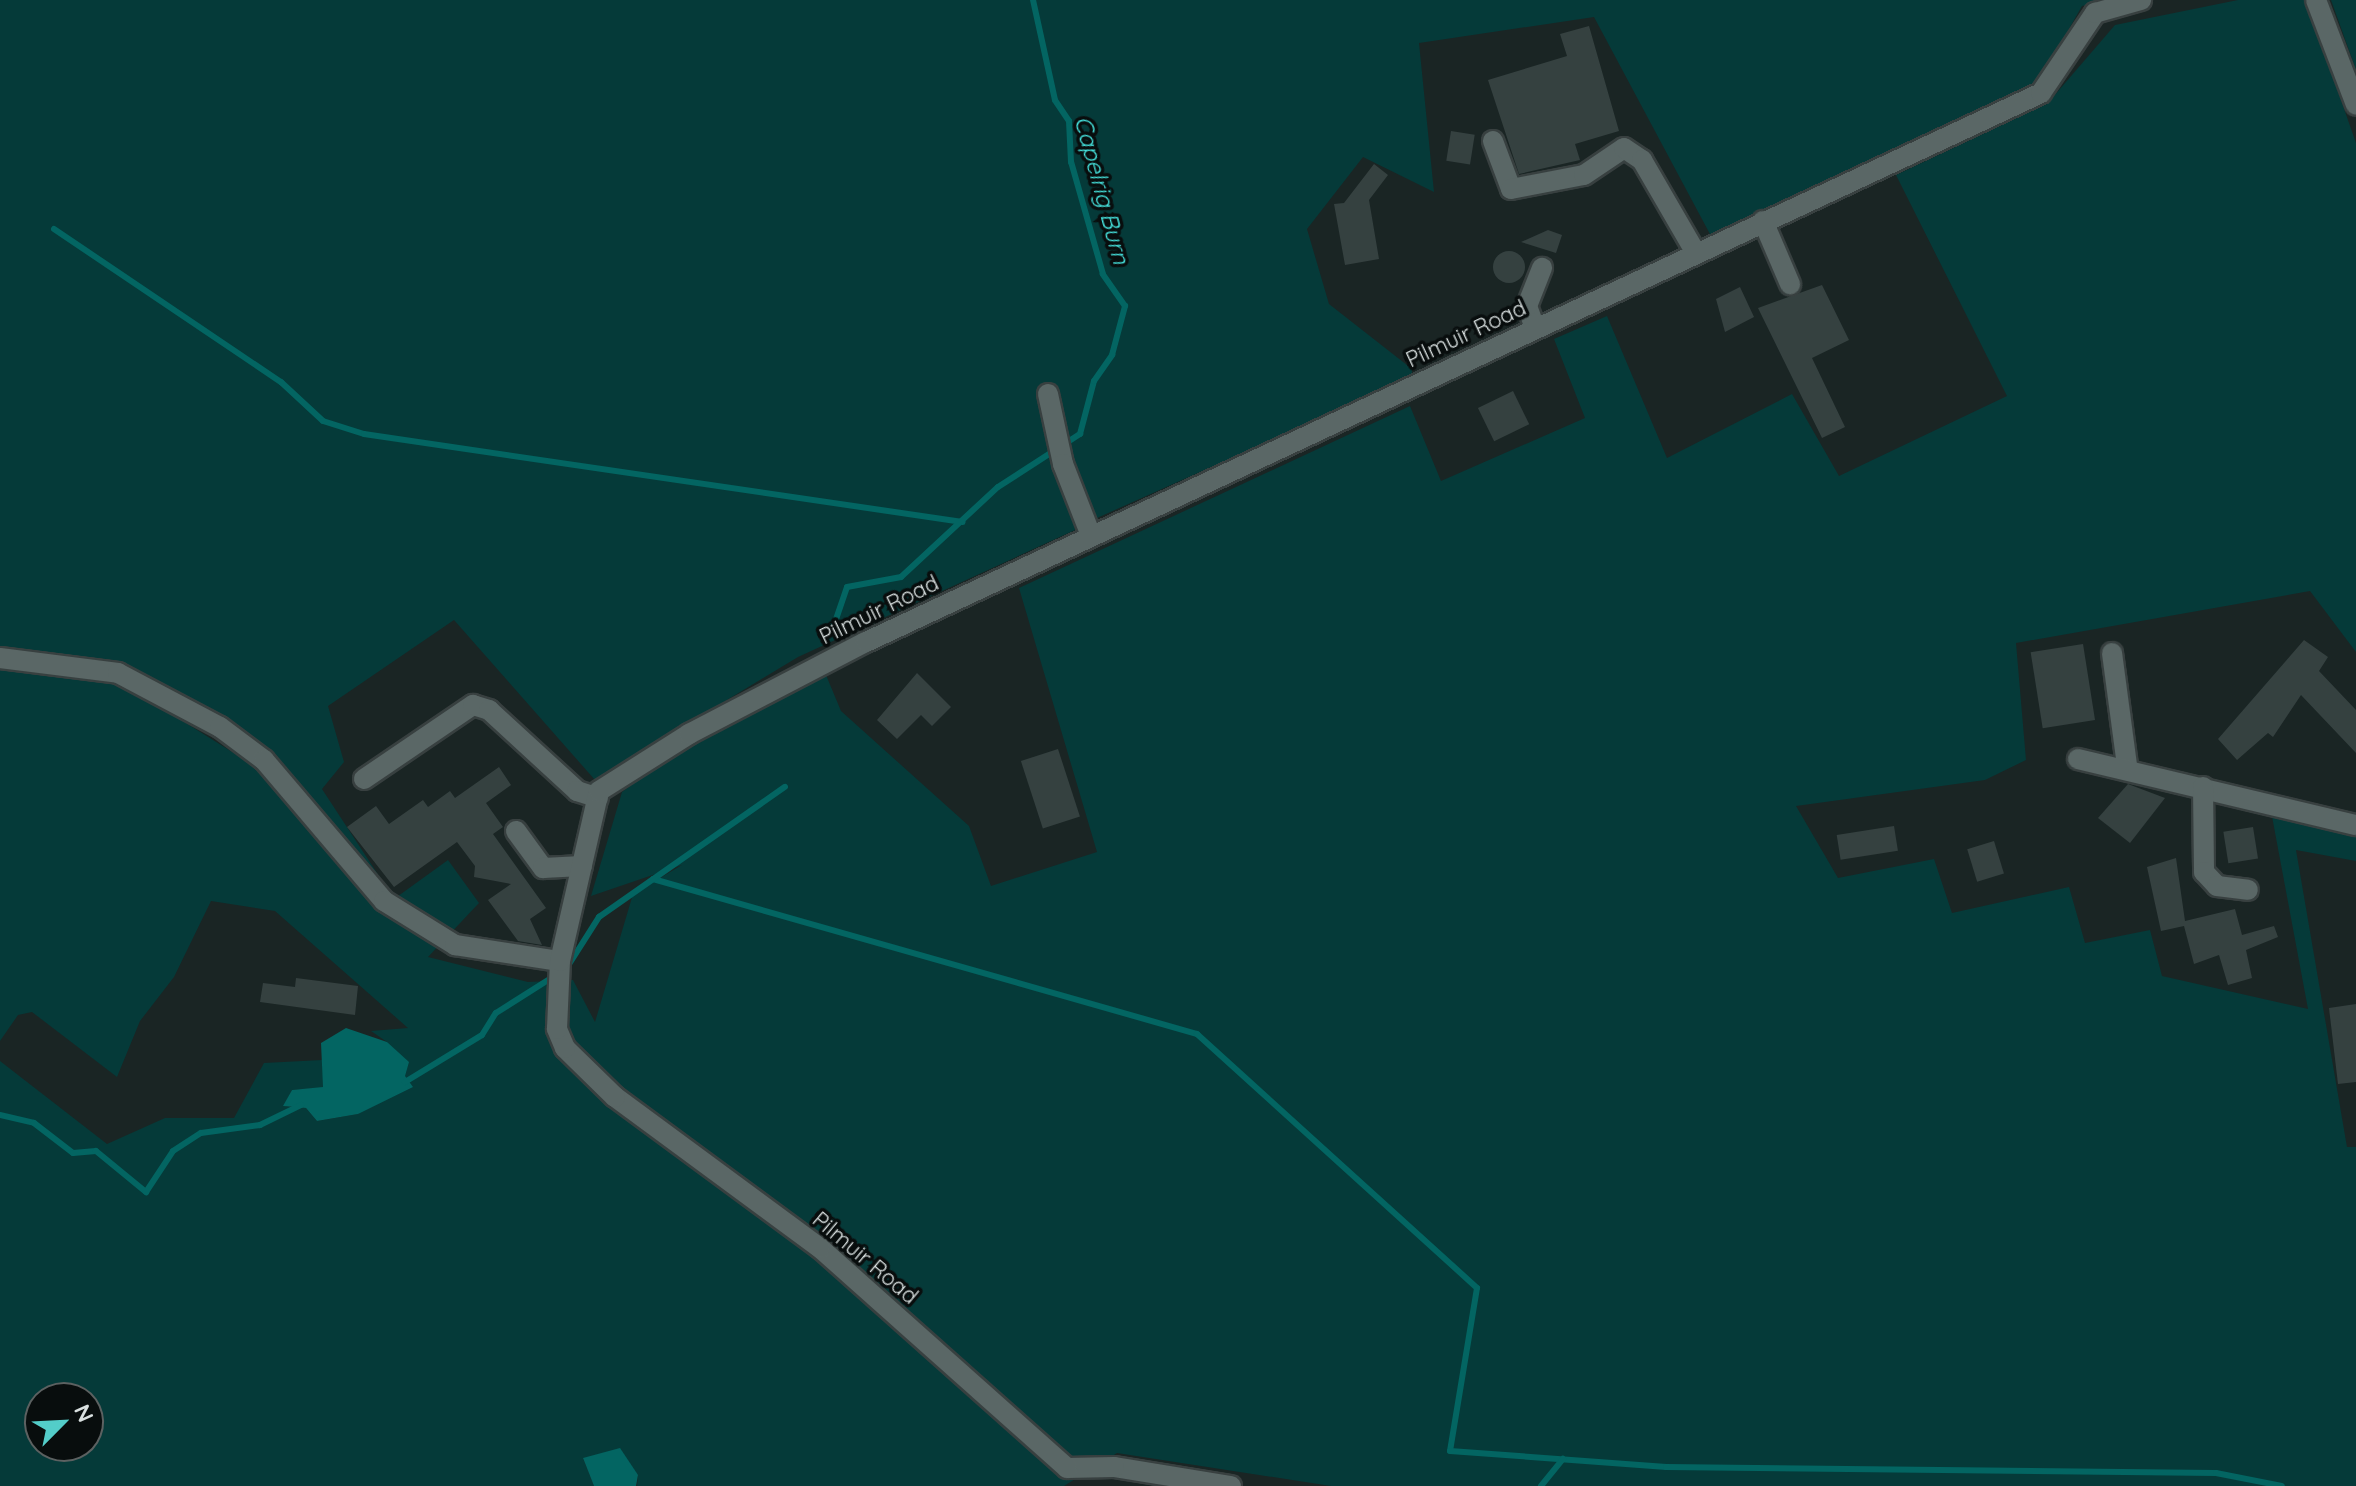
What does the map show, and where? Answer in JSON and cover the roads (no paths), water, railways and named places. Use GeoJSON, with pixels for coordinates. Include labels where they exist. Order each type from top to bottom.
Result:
{"type":"FeatureCollection","features":[{"type":"Feature","properties":{"kind":"street","name":"Pilmuir Road"},"geometry":{"type":"LineString","coordinates":[[1231,1486],[1114,1467],[1071,1477],[820,1248],[586,1070],[557,1029],[560,961],[598,798],[689,734],[1091,536],[2041,93],[2095,13],[2141,0]]}},
{"type":"Feature","properties":{"kind":"street"},"geometry":{"type":"LineString","coordinates":[[2316,0],[2356,105]]}},
{"type":"Feature","properties":{"kind":"street"},"geometry":{"type":"LineString","coordinates":[[1493,141],[1511,189],[1584,175],[1624,148],[1642,160],[1696,253]]}},
{"type":"Feature","properties":{"kind":"street"},"geometry":{"type":"LineString","coordinates":[[1763,221],[1790,284]]}},
{"type":"Feature","properties":{"kind":"street"},"geometry":{"type":"LineString","coordinates":[[1535,328],[1527,306],[1542,268]]}},
{"type":"Feature","properties":{"kind":"street"},"geometry":{"type":"LineString","coordinates":[[1048,394],[1063,464],[1091,536]]}},
{"type":"Feature","properties":{"kind":"street"},"geometry":{"type":"LineString","coordinates":[[2112,653],[2127,765]]}},
{"type":"Feature","properties":{"kind":"street"},"geometry":{"type":"LineString","coordinates":[[0,658],[118,673],[220,727],[264,760],[397,910],[455,945],[560,961]]}},
{"type":"Feature","properties":{"kind":"street"},"geometry":{"type":"LineString","coordinates":[[364,779],[473,705],[489,710],[577,791],[598,798]]}},
{"type":"Feature","properties":{"kind":"street"},"geometry":{"type":"LineString","coordinates":[[2078,759],[2127,765],[2356,825]]}},
{"type":"Feature","properties":{"kind":"street"},"geometry":{"type":"LineString","coordinates":[[2203,787],[2204,872],[2217,886],[2248,890]]}},
{"type":"Feature","properties":{"kind":"street"},"geometry":{"type":"LineString","coordinates":[[516,831],[543,868],[582,866]]}},
{"type":"Feature","properties":{"kind":"waterway","name":"Capelrig Burn"},"geometry":{"type":"LineString","coordinates":[[833,628],[847,587],[901,577],[998,487],[1080,434],[1094,381],[1112,355],[1125,306],[1103,274],[1071,162],[1069,121],[1055,100],[1033,0]]}},
{"type":"Feature","properties":{"kind":"waterway"},"geometry":{"type":"LineString","coordinates":[[54,229],[281,382],[323,421],[364,434],[963,522]]}},
{"type":"Feature","properties":{"kind":"waterway"},"geometry":{"type":"LineString","coordinates":[[566,969],[599,917],[785,787]]}},
{"type":"Feature","properties":{"kind":"waterway"},"geometry":{"type":"LineString","coordinates":[[653,879],[1197,1034],[1477,1288],[1450,1451],[1666,1467],[2216,1473],[2282,1486]]}},
{"type":"Feature","properties":{"kind":"waterway"},"geometry":{"type":"LineString","coordinates":[[405,1082],[482,1035],[496,1013],[556,975]]}},
{"type":"Feature","properties":{"kind":"waterway"},"geometry":{"type":"LineString","coordinates":[[0,1115],[34,1123],[73,1153],[96,1151],[146,1192],[173,1151],[201,1133],[260,1125],[301,1105]]}},
{"type":"Feature","properties":{"kind":"waterway"},"geometry":{"type":"LineString","coordinates":[[1541,1486],[1563,1459]]}}]}
